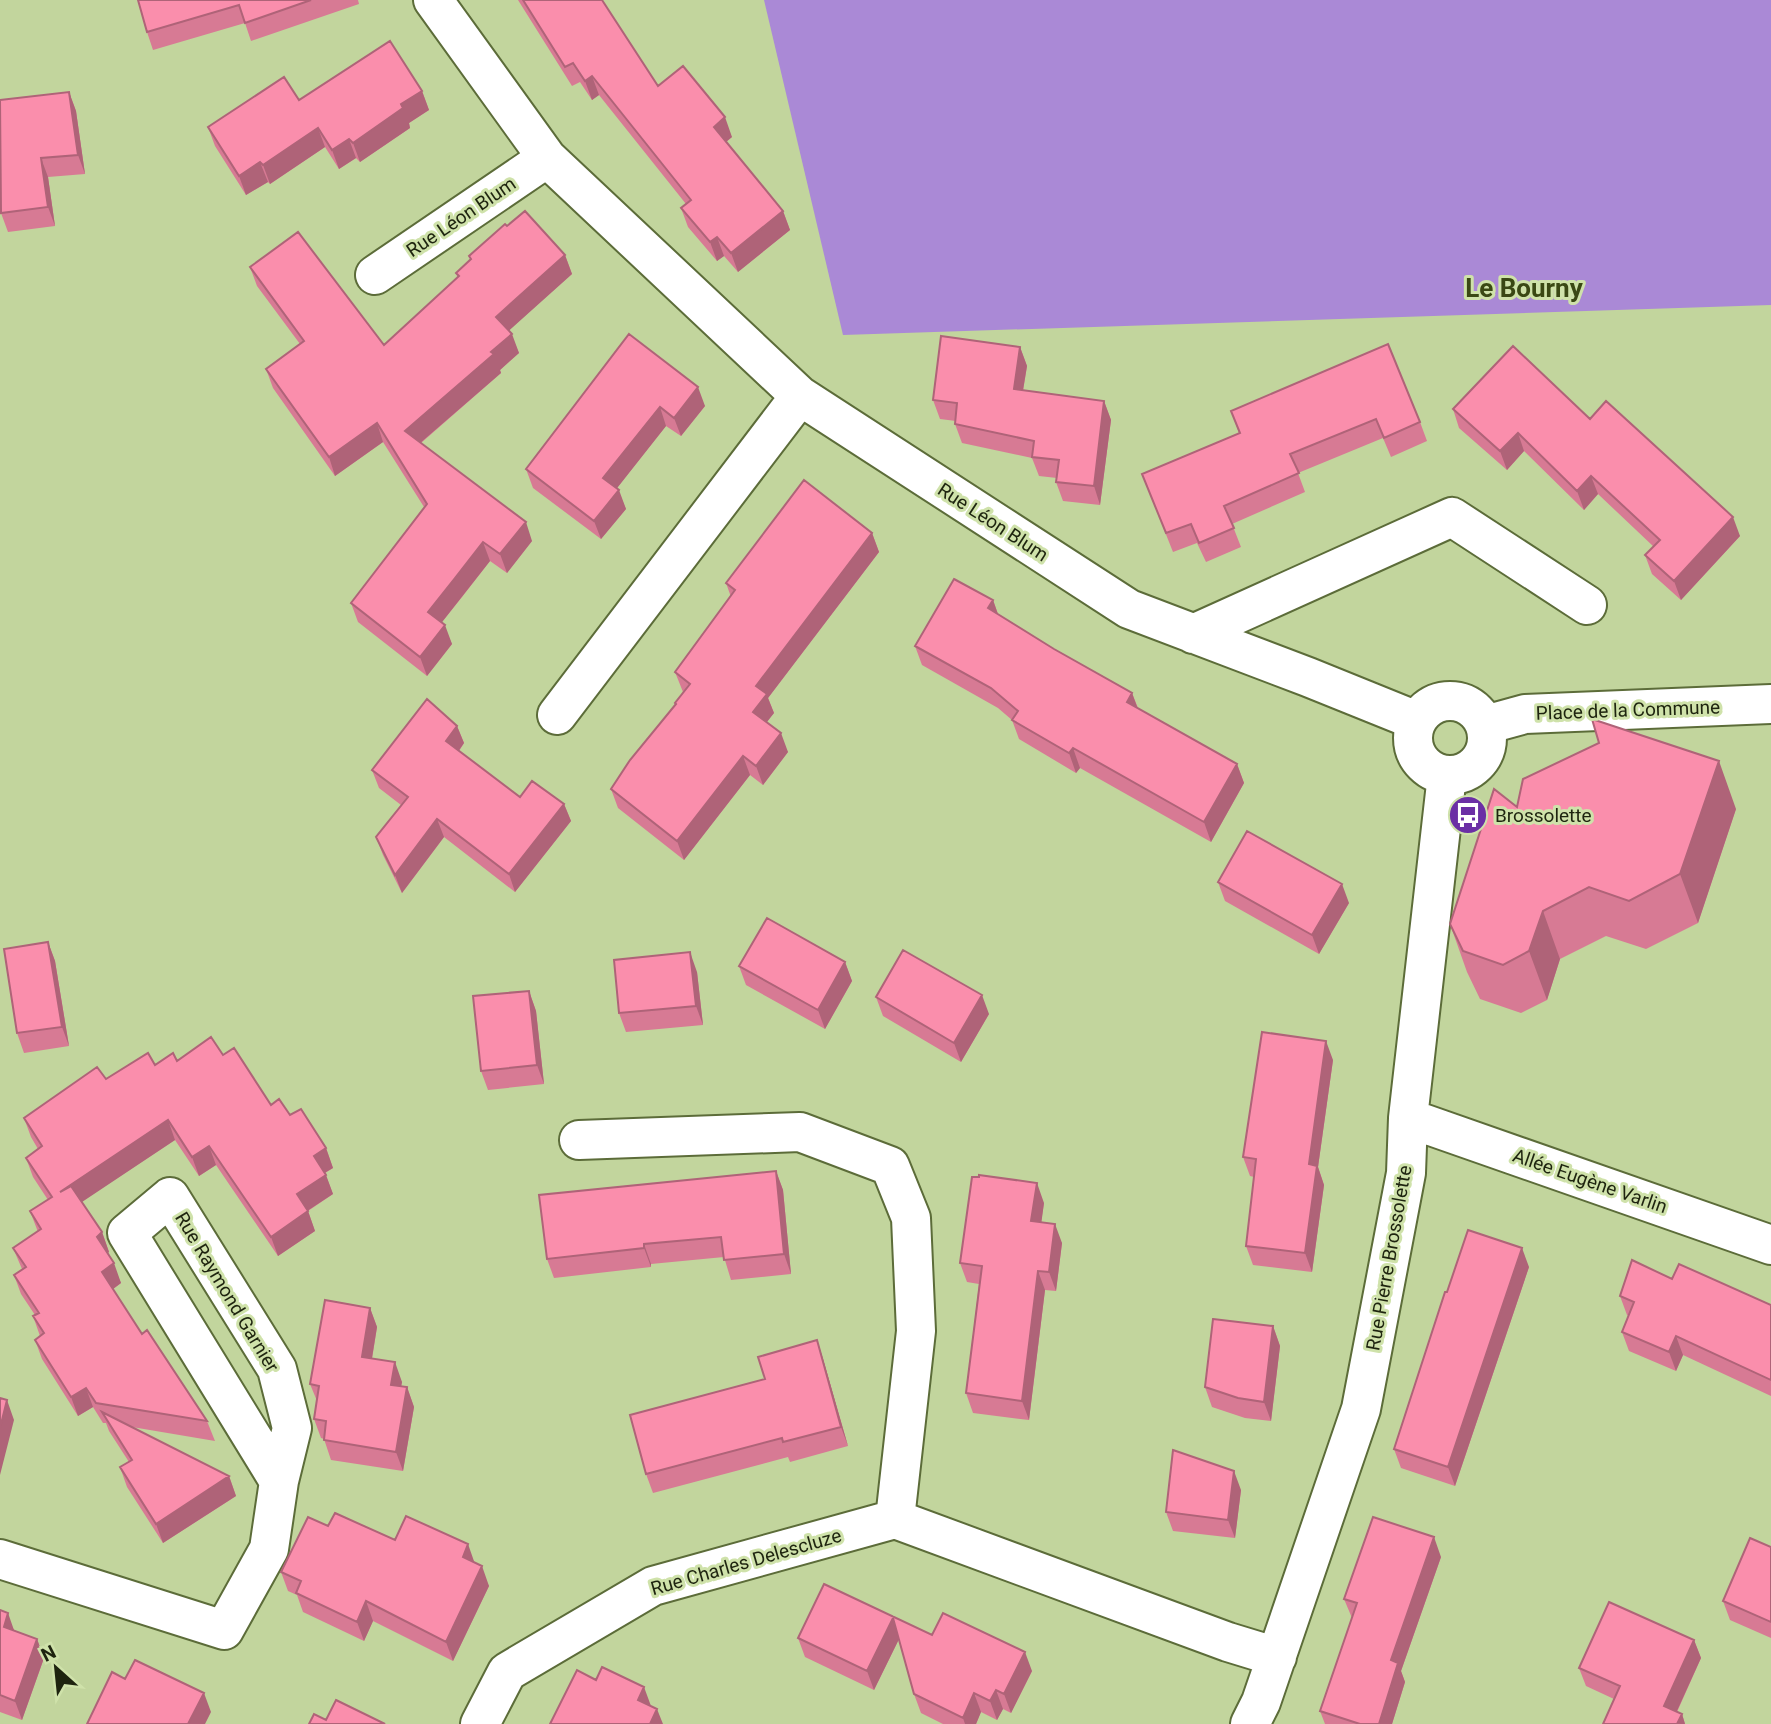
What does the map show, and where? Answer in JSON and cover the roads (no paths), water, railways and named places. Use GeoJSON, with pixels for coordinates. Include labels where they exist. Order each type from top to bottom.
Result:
{"type":"FeatureCollection","features":[{"type":"Feature","properties":{"kind":"street","name":"Rue Léon Blum"},"geometry":{"type":"LineString","coordinates":[[433,0],[547,158],[800,396],[1129,610],[1417,721]]}},
{"type":"Feature","properties":{"kind":"street","name":"Rue Léon Blum"},"geometry":{"type":"LineString","coordinates":[[375,275],[547,158]]}},
{"type":"Feature","properties":{"kind":"street"},"geometry":{"type":"LineString","coordinates":[[557,715],[800,396]]}},
{"type":"Feature","properties":{"kind":"street"},"geometry":{"type":"LineString","coordinates":[[1193,634],[1452,517],[1587,605]]}},
{"type":"Feature","properties":{"kind":"street"},"geometry":{"type":"LineString","coordinates":[[1447,700],[1459,701],[1480,715],[1485,725],[1488,737],[1486,750],[1480,761],[1459,774],[1447,775],[1435,771],[1424,765],[1417,755],[1413,732],[1417,721],[1435,704],[1447,700]]}},
{"type":"Feature","properties":{"kind":"street","name":"Place de la Commune"},"geometry":{"type":"LineString","coordinates":[[1485,725],[1525,714],[1771,704]]}},
{"type":"Feature","properties":{"kind":"street","name":"Rue Pierre Brossolette"},"geometry":{"type":"LineString","coordinates":[[1250,1724],[1277,1657],[1361,1409],[1406,1173],[1408,1118],[1447,775]]}},
{"type":"Feature","properties":{"kind":"street","name":"Allée Eugène Varlin"},"geometry":{"type":"LineString","coordinates":[[1408,1118],[1771,1245]]}},
{"type":"Feature","properties":{"kind":"street"},"geometry":{"type":"LineString","coordinates":[[579,1140],[800,1132],[890,1166],[911,1218],[916,1331],[895,1519],[1228,1642],[1277,1657]]}},
{"type":"Feature","properties":{"kind":"street","name":"Rue Raymond Garnier"},"geometry":{"type":"LineString","coordinates":[[0,1559],[224,1630],[269,1549],[279,1481],[292,1428],[277,1369],[170,1196],[127,1233],[279,1481]]}},
{"type":"Feature","properties":{"kind":"street","name":"Rue Charles Delescluze"},"geometry":{"type":"LineString","coordinates":[[480,1724],[507,1672],[653,1586],[895,1519]]}},
{"type":"Feature","properties":{"kind":"place","name":"Brossolette"},"geometry":{"type":"Point","coordinates":[1468,815]}},
{"type":"Feature","properties":{"kind":"district","name":"Le Bourny"},"geometry":{"type":"Point","coordinates":[1524,288]}}]}
